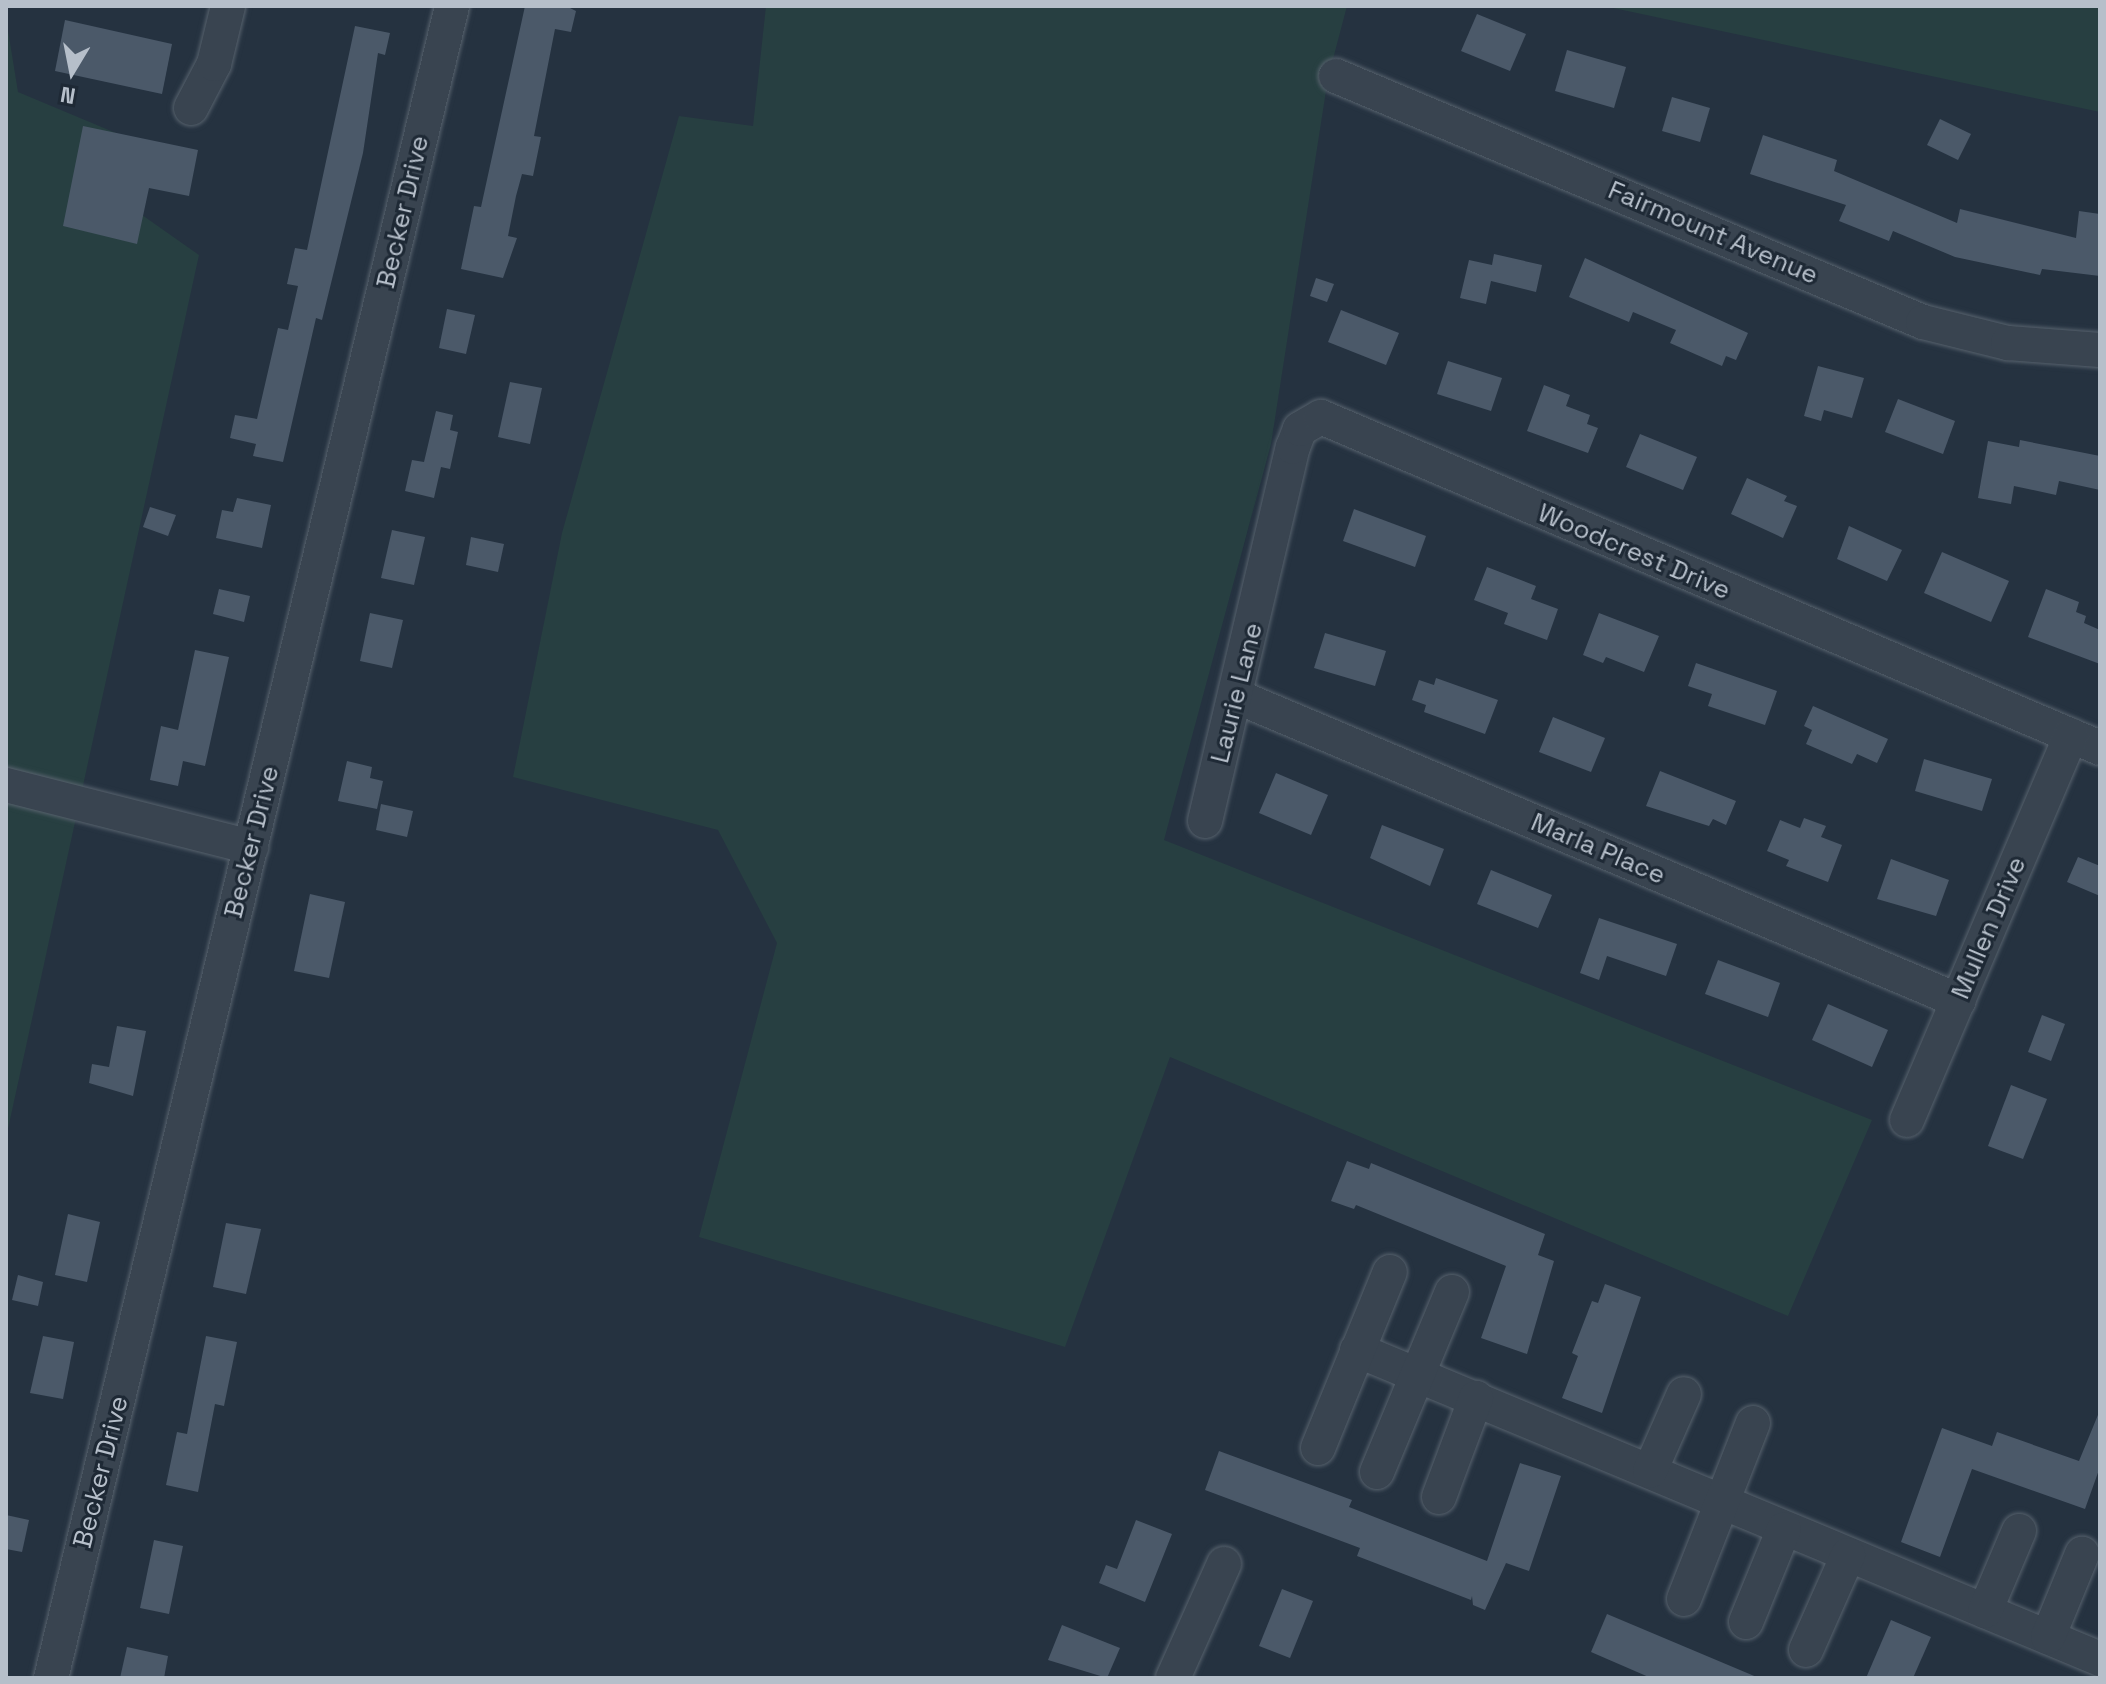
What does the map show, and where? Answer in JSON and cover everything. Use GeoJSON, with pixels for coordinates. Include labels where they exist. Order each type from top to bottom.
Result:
{"type":"FeatureCollection","features":[{"type":"Feature","properties":{"kind":"street"},"geometry":{"type":"LineString","coordinates":[[191,108],[214,64],[228,6]]}},
{"type":"Feature","properties":{"kind":"street","name":"Becker Drive"},"geometry":{"type":"LineString","coordinates":[[51,1678],[452,6]]}},
{"type":"Feature","properties":{"kind":"street","name":"Fairmount Avenue"},"geometry":{"type":"LineString","coordinates":[[1336,76],[1923,322],[2008,343],[2100,350]]}},
{"type":"Feature","properties":{"kind":"street","name":"Woodcrest Drive"},"geometry":{"type":"LineString","coordinates":[[1268,564],[1293,447],[1300,429],[1321,417],[2086,742]]}},
{"type":"Feature","properties":{"kind":"street","name":"Laurie Lane"},"geometry":{"type":"LineString","coordinates":[[1205,821],[1238,697],[1268,564]]}},
{"type":"Feature","properties":{"kind":"street","name":"Marla Place"},"geometry":{"type":"LineString","coordinates":[[1238,697],[1959,1001]]}},
{"type":"Feature","properties":{"kind":"street","name":"Mullen Drive"},"geometry":{"type":"LineString","coordinates":[[1907,1120],[1959,1001],[2086,742]]}},
{"type":"Feature","properties":{"kind":"street"},"geometry":{"type":"LineString","coordinates":[[6,785],[251,847]]}},
{"type":"Feature","properties":{"kind":"street"},"geometry":{"type":"LineString","coordinates":[[1318,1448],[1390,1272]]}},
{"type":"Feature","properties":{"kind":"street"},"geometry":{"type":"LineString","coordinates":[[1377,1472],[1452,1292]]}},
{"type":"Feature","properties":{"kind":"street"},"geometry":{"type":"LineString","coordinates":[[1357,1350],[2100,1659]]}},
{"type":"Feature","properties":{"kind":"street"},"geometry":{"type":"LineString","coordinates":[[1650,1471],[1684,1394]]}},
{"type":"Feature","properties":{"kind":"street"},"geometry":{"type":"LineString","coordinates":[[1439,1497],[1476,1398]]}},
{"type":"Feature","properties":{"kind":"street"},"geometry":{"type":"LineString","coordinates":[[1684,1599],[1719,1500],[1753,1423]]}},
{"type":"Feature","properties":{"kind":"street"},"geometry":{"type":"LineString","coordinates":[[1746,1622],[1784,1529]]}},
{"type":"Feature","properties":{"kind":"street"},"geometry":{"type":"LineString","coordinates":[[1985,1611],[2019,1531]]}},
{"type":"Feature","properties":{"kind":"street"},"geometry":{"type":"LineString","coordinates":[[2048,1637],[2082,1554]]}},
{"type":"Feature","properties":{"kind":"street"},"geometry":{"type":"LineString","coordinates":[[1806,1650],[1848,1555]]}},
{"type":"Feature","properties":{"kind":"street"},"geometry":{"type":"LineString","coordinates":[[1173,1678],[1224,1564]]}},
{"type":"Feature","properties":{"kind":"green space"},"geometry":{"type":"Polygon","coordinates":[[[766,6],[1347,6],[1328,78],[1271,444],[1164,840],[1872,1120],[1788,1316],[1170,1057],[1065,1347],[699,1237],[777,943],[718,830],[513,777],[562,533],[679,116],[753,126],[766,6]]]}},
{"type":"Feature","properties":{"kind":"green space"},"geometry":{"type":"Polygon","coordinates":[[[1604,6],[2100,6],[2100,112],[1604,6]]]}},
{"type":"Feature","properties":{"kind":"green space"},"geometry":{"type":"Polygon","coordinates":[[[6,18],[18,92],[135,141],[135,210],[199,255],[6,1138],[6,18]]]}},
{"type":"Feature","properties":{"kind":"building"},"geometry":{"type":"Polygon","coordinates":[[[525,6],[566,6],[576,11],[571,32],[555,29],[534,136],[541,137],[533,176],[522,174],[508,236],[517,238],[503,278],[461,269],[474,206],[481,207],[525,6]]]}},
{"type":"Feature","properties":{"kind":"building"},"geometry":{"type":"Polygon","coordinates":[[[1477,14],[1526,34],[1510,71],[1461,51],[1477,14]]]}},
{"type":"Feature","properties":{"kind":"building"},"geometry":{"type":"Polygon","coordinates":[[[65,20],[172,44],[162,94],[55,71],[65,20]]]}},
{"type":"Feature","properties":{"kind":"building"},"geometry":{"type":"Polygon","coordinates":[[[355,26],[390,33],[385,55],[378,53],[363,153],[322,320],[316,318],[283,462],[253,456],[256,444],[230,438],[235,415],[257,419],[278,328],[288,330],[298,286],[287,284],[295,248],[307,250],[355,26]]]}},
{"type":"Feature","properties":{"kind":"building"},"geometry":{"type":"Polygon","coordinates":[[[1567,50],[1626,67],[1614,108],[1555,91],[1567,50]]]}},
{"type":"Feature","properties":{"kind":"building"},"geometry":{"type":"Polygon","coordinates":[[[1672,97],[1710,108],[1700,142],[1662,131],[1672,97]]]}},
{"type":"Feature","properties":{"kind":"building"},"geometry":{"type":"Polygon","coordinates":[[[1940,119],[1971,134],[1958,160],[1927,145],[1940,119]]]}},
{"type":"Feature","properties":{"kind":"building"},"geometry":{"type":"Polygon","coordinates":[[[83,126],[198,150],[189,196],[149,188],[137,244],[63,226],[83,126]]]}},
{"type":"Feature","properties":{"kind":"building"},"geometry":{"type":"Polygon","coordinates":[[[1763,135],[1837,160],[1834,171],[1957,223],[1960,209],[2076,238],[2079,211],[2100,214],[2100,276],[2042,269],[2040,275],[1955,257],[1893,231],[1889,241],[1839,221],[1846,205],[1750,174],[1763,135]]]}},
{"type":"Feature","properties":{"kind":"building"},"geometry":{"type":"Polygon","coordinates":[[[1494,254],[1542,265],[1536,292],[1491,281],[1486,304],[1460,298],[1469,260],[1492,265],[1494,254]]]}},
{"type":"Feature","properties":{"kind":"building"},"geometry":{"type":"Polygon","coordinates":[[[1585,258],[1748,333],[1736,360],[1726,356],[1722,366],[1670,343],[1676,330],[1633,312],[1629,322],[1569,297],[1585,258]]]}},
{"type":"Feature","properties":{"kind":"building"},"geometry":{"type":"Polygon","coordinates":[[[1316,278],[1334,284],[1327,302],[1310,296],[1316,278]]]}},
{"type":"Feature","properties":{"kind":"building"},"geometry":{"type":"Polygon","coordinates":[[[447,309],[475,315],[466,354],[439,348],[447,309]]]}},
{"type":"Feature","properties":{"kind":"building"},"geometry":{"type":"Polygon","coordinates":[[[1341,310],[1399,333],[1386,365],[1328,342],[1341,310]]]}},
{"type":"Feature","properties":{"kind":"building"},"geometry":{"type":"Polygon","coordinates":[[[1448,361],[1502,378],[1491,411],[1437,394],[1448,361]]]}},
{"type":"Feature","properties":{"kind":"building"},"geometry":{"type":"Polygon","coordinates":[[[1818,366],[1864,378],[1852,418],[1824,410],[1821,421],[1804,416],[1818,366]]]}},
{"type":"Feature","properties":{"kind":"building"},"geometry":{"type":"Polygon","coordinates":[[[510,382],[542,388],[530,444],[498,437],[510,382]]]}},
{"type":"Feature","properties":{"kind":"building"},"geometry":{"type":"Polygon","coordinates":[[[1544,385],[1570,395],[1566,406],[1590,415],[1587,424],[1598,428],[1588,453],[1527,431],[1544,385]]]}},
{"type":"Feature","properties":{"kind":"building"},"geometry":{"type":"Polygon","coordinates":[[[1898,399],[1955,421],[1943,454],[1885,432],[1898,399]]]}},
{"type":"Feature","properties":{"kind":"building"},"geometry":{"type":"Polygon","coordinates":[[[436,411],[453,415],[450,430],[458,432],[450,469],[441,467],[434,498],[405,491],[412,460],[424,462],[436,411]]]}},
{"type":"Feature","properties":{"kind":"building"},"geometry":{"type":"Polygon","coordinates":[[[1640,434],[1697,457],[1683,490],[1626,467],[1640,434]]]}},
{"type":"Feature","properties":{"kind":"building"},"geometry":{"type":"Polygon","coordinates":[[[2020,440],[2100,456],[2100,490],[2059,481],[2056,495],[2014,486],[2011,504],[1978,498],[1988,441],[2019,447],[2020,440]]]}},
{"type":"Feature","properties":{"kind":"building"},"geometry":{"type":"Polygon","coordinates":[[[1747,478],[1787,496],[1784,501],[1797,506],[1783,538],[1731,514],[1747,478]]]}},
{"type":"Feature","properties":{"kind":"building"},"geometry":{"type":"Polygon","coordinates":[[[237,498],[271,505],[262,548],[216,538],[222,510],[233,512],[237,498]]]}},
{"type":"Feature","properties":{"kind":"building"},"geometry":{"type":"Polygon","coordinates":[[[150,507],[176,515],[168,536],[143,527],[150,507]]]}},
{"type":"Feature","properties":{"kind":"building"},"geometry":{"type":"Polygon","coordinates":[[[1354,509],[1426,536],[1415,567],[1343,541],[1354,509]]]}},
{"type":"Feature","properties":{"kind":"building"},"geometry":{"type":"Polygon","coordinates":[[[1849,526],[1902,550],[1887,581],[1837,559],[1849,526]]]}},
{"type":"Feature","properties":{"kind":"building"},"geometry":{"type":"Polygon","coordinates":[[[392,530],[425,537],[414,585],[381,578],[392,530]]]}},
{"type":"Feature","properties":{"kind":"building"},"geometry":{"type":"Polygon","coordinates":[[[471,537],[504,544],[498,572],[466,565],[471,537]]]}},
{"type":"Feature","properties":{"kind":"building"},"geometry":{"type":"Polygon","coordinates":[[[1942,552],[2009,581],[1991,622],[1924,593],[1942,552]]]}},
{"type":"Feature","properties":{"kind":"building"},"geometry":{"type":"Polygon","coordinates":[[[1487,567],[1536,586],[1531,599],[1558,609],[1547,640],[1504,624],[1508,613],[1474,600],[1487,567]]]}},
{"type":"Feature","properties":{"kind":"building"},"geometry":{"type":"Polygon","coordinates":[[[219,589],[250,596],[244,622],[213,614],[219,589]]]}},
{"type":"Feature","properties":{"kind":"building"},"geometry":{"type":"Polygon","coordinates":[[[2046,589],[2079,602],[2076,612],[2086,616],[2084,623],[2100,630],[2100,664],[2028,637],[2046,589]]]}},
{"type":"Feature","properties":{"kind":"building"},"geometry":{"type":"Polygon","coordinates":[[[370,613],[403,620],[392,668],[360,661],[370,613]]]}},
{"type":"Feature","properties":{"kind":"building"},"geometry":{"type":"Polygon","coordinates":[[[1599,613],[1659,636],[1644,672],[1606,657],[1603,663],[1583,655],[1599,613]]]}},
{"type":"Feature","properties":{"kind":"building"},"geometry":{"type":"Polygon","coordinates":[[[1325,633],[1386,651],[1375,686],[1314,668],[1325,633]]]}},
{"type":"Feature","properties":{"kind":"building"},"geometry":{"type":"Polygon","coordinates":[[[195,650],[229,657],[205,766],[183,761],[178,786],[150,780],[161,726],[178,730],[195,650]]]}},
{"type":"Feature","properties":{"kind":"building"},"geometry":{"type":"Polygon","coordinates":[[[1696,663],[1777,691],[1765,725],[1708,706],[1712,694],[1688,686],[1696,663]]]}},
{"type":"Feature","properties":{"kind":"building"},"geometry":{"type":"Polygon","coordinates":[[[1436,678],[1498,700],[1485,734],[1424,712],[1426,705],[1412,700],[1419,680],[1434,685],[1436,678]]]}},
{"type":"Feature","properties":{"kind":"building"},"geometry":{"type":"Polygon","coordinates":[[[1813,706],[1888,739],[1877,763],[1857,754],[1852,764],[1806,744],[1812,730],[1804,726],[1813,706]]]}},
{"type":"Feature","properties":{"kind":"building"},"geometry":{"type":"Polygon","coordinates":[[[1553,717],[1605,738],[1591,772],[1539,752],[1553,717]]]}},
{"type":"Feature","properties":{"kind":"building"},"geometry":{"type":"Polygon","coordinates":[[[1924,759],[1992,779],[1982,811],[1915,791],[1924,759]]]}},
{"type":"Feature","properties":{"kind":"building"},"geometry":{"type":"Polygon","coordinates":[[[347,761],[372,767],[370,778],[383,781],[377,809],[338,801],[347,761]]]}},
{"type":"Feature","properties":{"kind":"building"},"geometry":{"type":"Polygon","coordinates":[[[1660,771],[1736,801],[1726,825],[1713,819],[1709,826],[1646,806],[1660,771]]]}},
{"type":"Feature","properties":{"kind":"building"},"geometry":{"type":"Polygon","coordinates":[[[1276,773],[1328,795],[1311,835],[1259,813],[1276,773]]]}},
{"type":"Feature","properties":{"kind":"building"},"geometry":{"type":"Polygon","coordinates":[[[381,804],[413,811],[407,837],[376,830],[381,804]]]}},
{"type":"Feature","properties":{"kind":"building"},"geometry":{"type":"Polygon","coordinates":[[[1804,818],[1826,826],[1821,837],[1842,845],[1828,882],[1786,866],[1789,860],[1767,851],[1780,820],[1800,828],[1804,818]]]}},
{"type":"Feature","properties":{"kind":"building"},"geometry":{"type":"Polygon","coordinates":[[[1382,825],[1444,849],[1430,886],[1370,858],[1382,825]]]}},
{"type":"Feature","properties":{"kind":"building"},"geometry":{"type":"Polygon","coordinates":[[[2078,857],[2100,866],[2100,896],[2067,882],[2078,857]]]}},
{"type":"Feature","properties":{"kind":"building"},"geometry":{"type":"Polygon","coordinates":[[[1891,859],[1949,880],[1936,916],[1877,899],[1891,859]]]}},
{"type":"Feature","properties":{"kind":"building"},"geometry":{"type":"Polygon","coordinates":[[[1491,870],[1552,895],[1538,928],[1477,904],[1491,870]]]}},
{"type":"Feature","properties":{"kind":"building"},"geometry":{"type":"Polygon","coordinates":[[[310,894],[345,902],[329,978],[294,971],[310,894]]]}},
{"type":"Feature","properties":{"kind":"building"},"geometry":{"type":"Polygon","coordinates":[[[1599,918],[1677,944],[1666,976],[1607,956],[1599,980],[1580,973],[1599,918]]]}},
{"type":"Feature","properties":{"kind":"building"},"geometry":{"type":"Polygon","coordinates":[[[1718,960],[1780,983],[1768,1017],[1705,994],[1718,960]]]}},
{"type":"Feature","properties":{"kind":"building"},"geometry":{"type":"Polygon","coordinates":[[[1828,1004],[1888,1030],[1872,1067],[1812,1040],[1828,1004]]]}},
{"type":"Feature","properties":{"kind":"building"},"geometry":{"type":"Polygon","coordinates":[[[2042,1015],[2065,1024],[2051,1061],[2028,1052],[2042,1015]]]}},
{"type":"Feature","properties":{"kind":"building"},"geometry":{"type":"Polygon","coordinates":[[[117,1026],[146,1031],[133,1096],[89,1083],[92,1064],[109,1067],[117,1026]]]}},
{"type":"Feature","properties":{"kind":"building"},"geometry":{"type":"Polygon","coordinates":[[[2011,1085],[2047,1099],[2023,1159],[1988,1146],[2011,1085]]]}},
{"type":"Feature","properties":{"kind":"building"},"geometry":{"type":"Polygon","coordinates":[[[1347,1161],[1369,1169],[1371,1163],[1545,1234],[1538,1255],[1554,1261],[1527,1354],[1481,1338],[1506,1266],[1356,1205],[1354,1209],[1331,1201],[1347,1161]]]}},
{"type":"Feature","properties":{"kind":"building"},"geometry":{"type":"Polygon","coordinates":[[[68,1214],[100,1222],[87,1282],[55,1275],[68,1214]]]}},
{"type":"Feature","properties":{"kind":"building"},"geometry":{"type":"Polygon","coordinates":[[[226,1223],[261,1229],[246,1294],[213,1287],[226,1223]]]}},
{"type":"Feature","properties":{"kind":"building"},"geometry":{"type":"Polygon","coordinates":[[[18,1275],[43,1282],[38,1306],[12,1300],[18,1275]]]}},
{"type":"Feature","properties":{"kind":"building"},"geometry":{"type":"Polygon","coordinates":[[[1605,1284],[1641,1297],[1602,1413],[1562,1398],[1578,1356],[1572,1353],[1592,1301],[1598,1303],[1605,1284]]]}},
{"type":"Feature","properties":{"kind":"building"},"geometry":{"type":"Polygon","coordinates":[[[43,1336],[74,1342],[63,1399],[30,1393],[43,1336]]]}},
{"type":"Feature","properties":{"kind":"building"},"geometry":{"type":"Polygon","coordinates":[[[206,1336],[237,1342],[224,1406],[215,1404],[198,1492],[166,1485],[177,1432],[187,1434],[206,1336]]]}},
{"type":"Feature","properties":{"kind":"building"},"geometry":{"type":"Polygon","coordinates":[[[2100,1410],[2100,1467],[2085,1509],[1972,1469],[1940,1557],[1901,1542],[1942,1428],[1992,1446],[1997,1432],[2079,1461],[2100,1410]]]}},
{"type":"Feature","properties":{"kind":"building"},"geometry":{"type":"Polygon","coordinates":[[[1219,1451],[1352,1500],[1349,1507],[1487,1561],[1520,1463],[1561,1476],[1529,1571],[1506,1563],[1485,1610],[1473,1605],[1472,1596],[1471,1600],[1357,1556],[1360,1548],[1205,1490],[1219,1451]]]}},
{"type":"Feature","properties":{"kind":"building"},"geometry":{"type":"Polygon","coordinates":[[[6,1515],[29,1520],[22,1552],[6,1549],[6,1515]]]}},
{"type":"Feature","properties":{"kind":"building"},"geometry":{"type":"Polygon","coordinates":[[[1136,1520],[1172,1534],[1145,1602],[1099,1583],[1106,1565],[1117,1569],[1136,1520]]]}},
{"type":"Feature","properties":{"kind":"building"},"geometry":{"type":"Polygon","coordinates":[[[154,1540],[183,1546],[169,1614],[140,1608],[154,1540]]]}},
{"type":"Feature","properties":{"kind":"building"},"geometry":{"type":"Polygon","coordinates":[[[1282,1589],[1313,1601],[1290,1658],[1259,1646],[1282,1589]]]}},
{"type":"Feature","properties":{"kind":"building"},"geometry":{"type":"Polygon","coordinates":[[[1607,1614],[1759,1678],[1651,1678],[1591,1652],[1607,1614]]]}},
{"type":"Feature","properties":{"kind":"building"},"geometry":{"type":"Polygon","coordinates":[[[1891,1620],[1931,1637],[1913,1678],[1866,1678],[1891,1620]]]}},
{"type":"Feature","properties":{"kind":"building"},"geometry":{"type":"Polygon","coordinates":[[[1062,1625],[1120,1648],[1107,1678],[1048,1660],[1062,1625]]]}},
{"type":"Feature","properties":{"kind":"building"},"geometry":{"type":"Polygon","coordinates":[[[127,1647],[168,1656],[164,1678],[120,1678],[127,1647]]]}}]}
